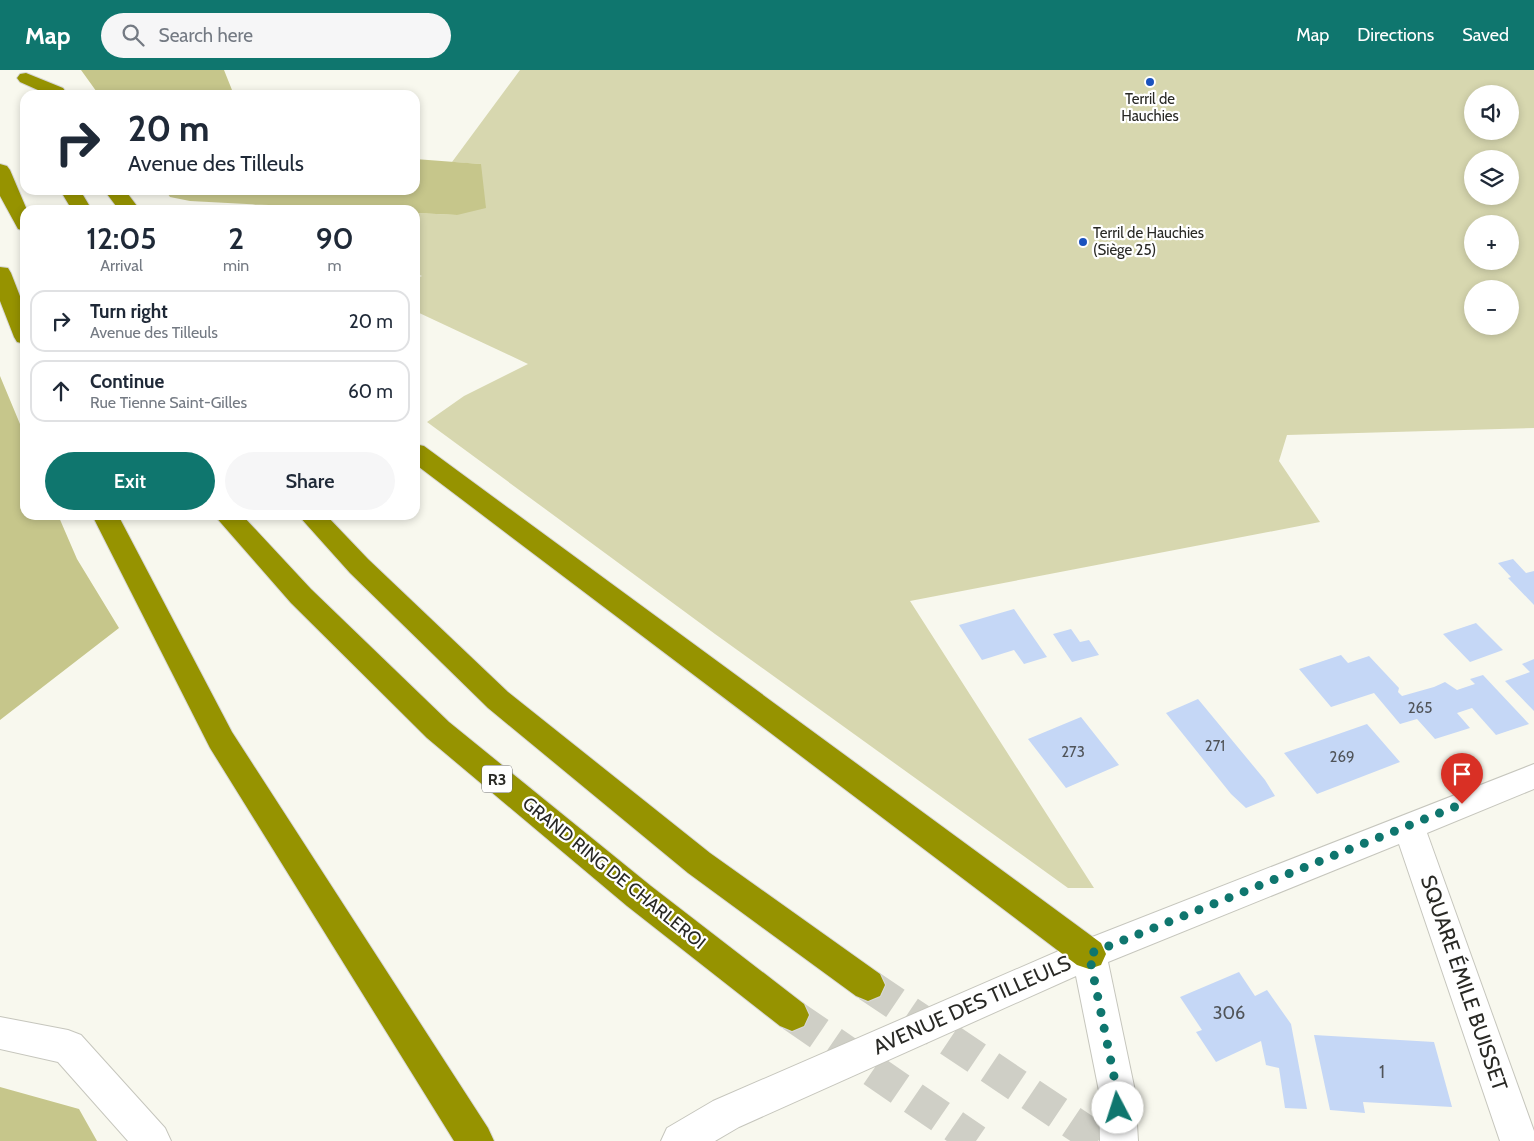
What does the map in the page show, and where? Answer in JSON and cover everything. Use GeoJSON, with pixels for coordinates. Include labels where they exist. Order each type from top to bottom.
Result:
{"type":"FeatureCollection","features":[{"type":"Feature","properties":{"kind":"highway"},"geometry":{"type":"LineString","coordinates":[[24,74],[30,90]]}},
{"type":"Feature","properties":{"kind":"highway"},"geometry":{"type":"LineString","coordinates":[[24,74],[53,90]]}},
{"type":"Feature","properties":{"kind":"highway"},"geometry":{"type":"LineString","coordinates":[[0,170],[8,192],[20,215]]}},
{"type":"Feature","properties":{"kind":"highway"},"geometry":{"type":"LineString","coordinates":[[118,195],[126,205]]}},
{"type":"Feature","properties":{"kind":"highway"},"geometry":{"type":"LineString","coordinates":[[0,273],[20,324]]}},
{"type":"Feature","properties":{"kind":"highway"},"geometry":{"type":"LineString","coordinates":[[420,456],[1089,954]]}},
{"type":"Feature","properties":{"kind":"highway"},"geometry":{"type":"LineString","coordinates":[[108,520],[221,740],[475,1141]]}},
{"type":"Feature","properties":{"kind":"highway","name":"GRAND RING DE CHARLEROI"},"geometry":{"type":"LineString","coordinates":[[232,520],[301,596],[438,730],[639,896],[792,1015]]}},
{"type":"Feature","properties":{"kind":"highway"},"geometry":{"type":"LineString","coordinates":[[316,520],[359,566],[498,700],[699,863],[868,985]]}},
{"type":"Feature","properties":{"kind":"street","name":"AVENUE DES TILLEULS"},"geometry":{"type":"LineString","coordinates":[[680,1141],[726,1114],[1089,954],[1534,776]]}},
{"type":"Feature","properties":{"kind":"street","name":"SQUARE ÉMILE BUISSET"},"geometry":{"type":"LineString","coordinates":[[1408,825],[1519,1141]]}},
{"type":"Feature","properties":{"kind":"street"},"geometry":{"type":"LineString","coordinates":[[1089,954],[1117,1091],[1119,1141]]}},
{"type":"Feature","properties":{"kind":"street"},"geometry":{"type":"LineString","coordinates":[[0,1033],[68,1047],[152,1141]]}},
{"type":"Feature","properties":{"kind":"green space"},"geometry":{"type":"Polygon","coordinates":[[[81,70],[224,70],[232,90],[95,90],[81,70]]]}},
{"type":"Feature","properties":{"kind":"green space"},"geometry":{"type":"Polygon","coordinates":[[[520,70],[1534,70],[1534,428],[1287,435],[1279,461],[1320,522],[910,601],[1094,888],[1068,888],[715,634],[427,422],[464,396],[528,364],[420,313],[420,277],[422,276],[420,275],[420,213],[457,215],[481,164],[452,162],[520,70]]]}},
{"type":"Feature","properties":{"kind":"green space"},"geometry":{"type":"Polygon","coordinates":[[[420,159],[481,164],[486,208],[457,215],[420,213],[420,205],[267,205],[190,201],[170,197],[169,195],[420,195],[420,159]]]}},
{"type":"Feature","properties":{"kind":"green space"},"geometry":{"type":"Polygon","coordinates":[[[0,376],[20,424],[20,520],[60,520],[77,559],[119,628],[0,720],[0,376]]]}},
{"type":"Feature","properties":{"kind":"green space"},"geometry":{"type":"Polygon","coordinates":[[[0,1087],[79,1109],[97,1141],[0,1141],[0,1087]]]}},
{"type":"Feature","properties":{"kind":"building"},"geometry":{"type":"Polygon","coordinates":[[[1513,559],[1526,573],[1534,571],[1534,605],[1508,578],[1511,577],[1498,563],[1513,559]]]}},
{"type":"Feature","properties":{"kind":"building"},"geometry":{"type":"Polygon","coordinates":[[[1014,609],[1047,657],[1024,664],[1014,650],[982,660],[959,625],[1014,609]]]}},
{"type":"Feature","properties":{"kind":"building"},"geometry":{"type":"Polygon","coordinates":[[[1476,623],[1503,650],[1470,662],[1443,634],[1476,623]]]}},
{"type":"Feature","properties":{"kind":"building"},"geometry":{"type":"Polygon","coordinates":[[[1071,629],[1080,642],[1089,640],[1099,655],[1072,662],[1053,634],[1071,629]]]}},
{"type":"Feature","properties":{"kind":"building"},"geometry":{"type":"Polygon","coordinates":[[[1341,655],[1348,663],[1369,656],[1399,688],[1398,692],[1402,696],[1445,682],[1457,690],[1475,684],[1470,679],[1483,675],[1529,724],[1496,735],[1472,708],[1457,713],[1470,728],[1435,739],[1417,719],[1400,724],[1374,693],[1331,707],[1299,669],[1341,655]]]}},
{"type":"Feature","properties":{"kind":"building"},"geometry":{"type":"Polygon","coordinates":[[[1534,659],[1534,711],[1505,681],[1530,672],[1522,664],[1534,659]]]}},
{"type":"Feature","properties":{"kind":"building"},"geometry":{"type":"Polygon","coordinates":[[[1198,699],[1265,780],[1275,796],[1246,808],[1231,794],[1166,713],[1198,699]]]}},
{"type":"Feature","properties":{"kind":"building"},"geometry":{"type":"Polygon","coordinates":[[[1081,717],[1119,765],[1066,788],[1028,739],[1081,717]]]}},
{"type":"Feature","properties":{"kind":"building"},"geometry":{"type":"Polygon","coordinates":[[[1367,724],[1400,762],[1317,794],[1284,753],[1367,724]]]}},
{"type":"Feature","properties":{"kind":"building"},"geometry":{"type":"Polygon","coordinates":[[[1239,972],[1255,996],[1267,990],[1291,1024],[1307,1109],[1285,1108],[1279,1068],[1266,1065],[1261,1041],[1216,1062],[1196,1032],[1202,1030],[1180,997],[1239,972]]]}},
{"type":"Feature","properties":{"kind":"building"},"geometry":{"type":"Polygon","coordinates":[[[1314,1035],[1434,1042],[1452,1107],[1363,1102],[1365,1113],[1330,1110],[1314,1035]]]}},
{"type":"Feature","properties":{"kind":"tunnel"},"geometry":{"type":"LineString","coordinates":[[868,985],[1100,1141]]}},
{"type":"Feature","properties":{"kind":"tunnel"},"geometry":{"type":"LineString","coordinates":[[792,1015],[976,1141]]}},
{"type":"Feature","properties":{"kind":"place","name":"Terril de Hauchies"},"geometry":{"type":"Point","coordinates":[1150,82]}},
{"type":"Feature","properties":{"kind":"place","name":"Terril de Hauchies (Siège 25)"},"geometry":{"type":"Point","coordinates":[1083,242]}},
{"type":"Feature","properties":{"kind":"route"},"geometry":{"type":"LineString","coordinates":[[1118,1108],[1117,1091],[1089,954],[1462,804]]}}]}
